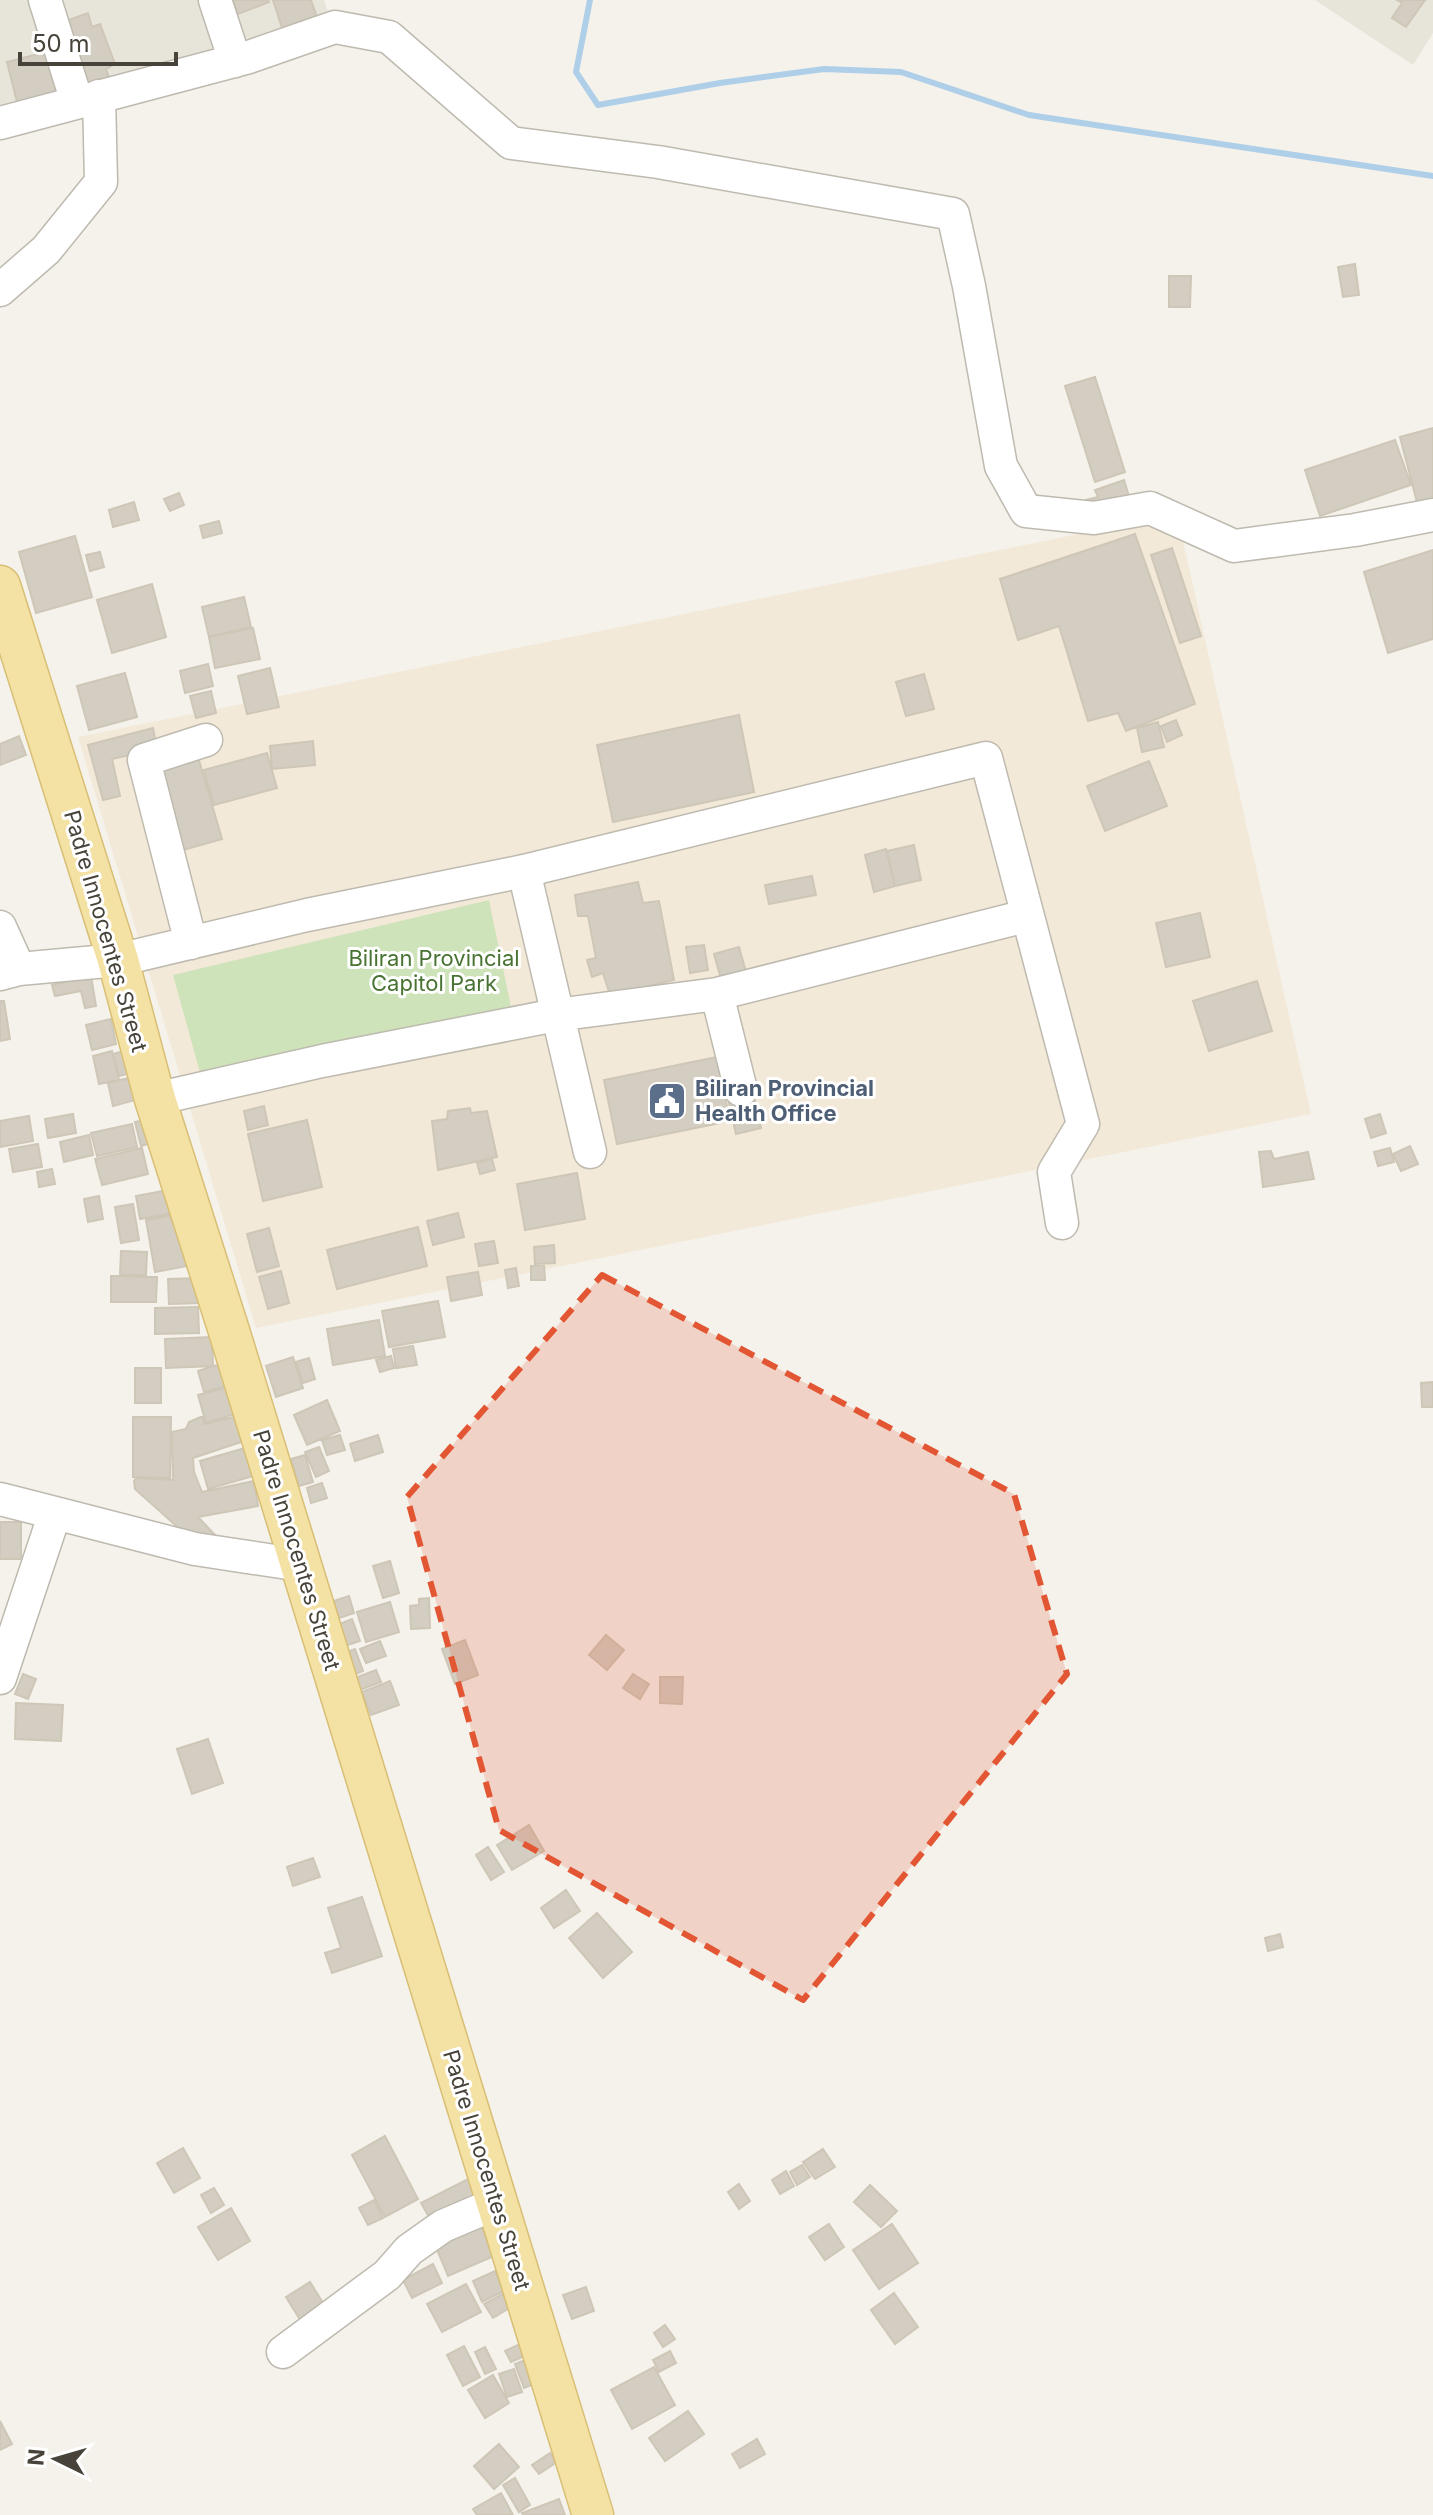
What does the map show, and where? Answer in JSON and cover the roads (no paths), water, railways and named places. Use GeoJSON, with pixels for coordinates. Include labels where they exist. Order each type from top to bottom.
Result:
{"type":"FeatureCollection","features":[{"type":"Feature","properties":{"kind":"main road","name":"Padre Innocentes Street"},"geometry":{"type":"LineString","coordinates":[[0,586],[118,960],[155,1099],[593,2515]]}},
{"type":"Feature","properties":{"kind":"street"},"geometry":{"type":"LineString","coordinates":[[0,290],[46,250],[101,182],[88,99],[45,0]]}},
{"type":"Feature","properties":{"kind":"street"},"geometry":{"type":"LineString","coordinates":[[215,0],[235,61]]}},
{"type":"Feature","properties":{"kind":"street"},"geometry":{"type":"LineString","coordinates":[[0,123],[235,61],[335,27],[389,37],[511,143],[658,162],[953,214],[1001,466],[1026,511],[1094,518],[1150,508],[1234,546],[1355,530],[1433,515]]}},
{"type":"Feature","properties":{"kind":"street"},"geometry":{"type":"LineString","coordinates":[[191,943],[144,760],[206,740]]}},
{"type":"Feature","properties":{"kind":"street"},"geometry":{"type":"LineString","coordinates":[[0,927],[9,971],[118,960],[307,915],[524,871],[986,758],[1083,1124],[1054,1172],[1062,1223]]}},
{"type":"Feature","properties":{"kind":"street"},"geometry":{"type":"LineString","coordinates":[[524,871],[590,1152]]}},
{"type":"Feature","properties":{"kind":"street"},"geometry":{"type":"LineString","coordinates":[[155,1099],[322,1061],[556,1015],[717,994],[1026,916]]}},
{"type":"Feature","properties":{"kind":"street"},"geometry":{"type":"LineString","coordinates":[[717,994],[741,1090]]}},
{"type":"Feature","properties":{"kind":"street"},"geometry":{"type":"LineString","coordinates":[[0,1499],[195,1549],[301,1565]]}},
{"type":"Feature","properties":{"kind":"street"},"geometry":{"type":"LineString","coordinates":[[0,1678],[55,1513]]}},
{"type":"Feature","properties":{"kind":"street"},"geometry":{"type":"LineString","coordinates":[[283,2352],[387,2275],[409,2250],[443,2226],[497,2203]]}},
{"type":"Feature","properties":{"kind":"waterway"},"geometry":{"type":"LineString","coordinates":[[590,0],[576,72],[598,105],[720,83],[824,69],[901,72],[1029,115],[1433,176]]}},
{"type":"Feature","properties":{"kind":"place","name":"Biliran Provincial Health Office"},"geometry":{"type":"Point","coordinates":[667,1101]}},
{"type":"Feature","properties":{"kind":"park label","name":"Biliran Provincial Capitol Park"},"geometry":{"type":"Point","coordinates":[434,970]}}]}
